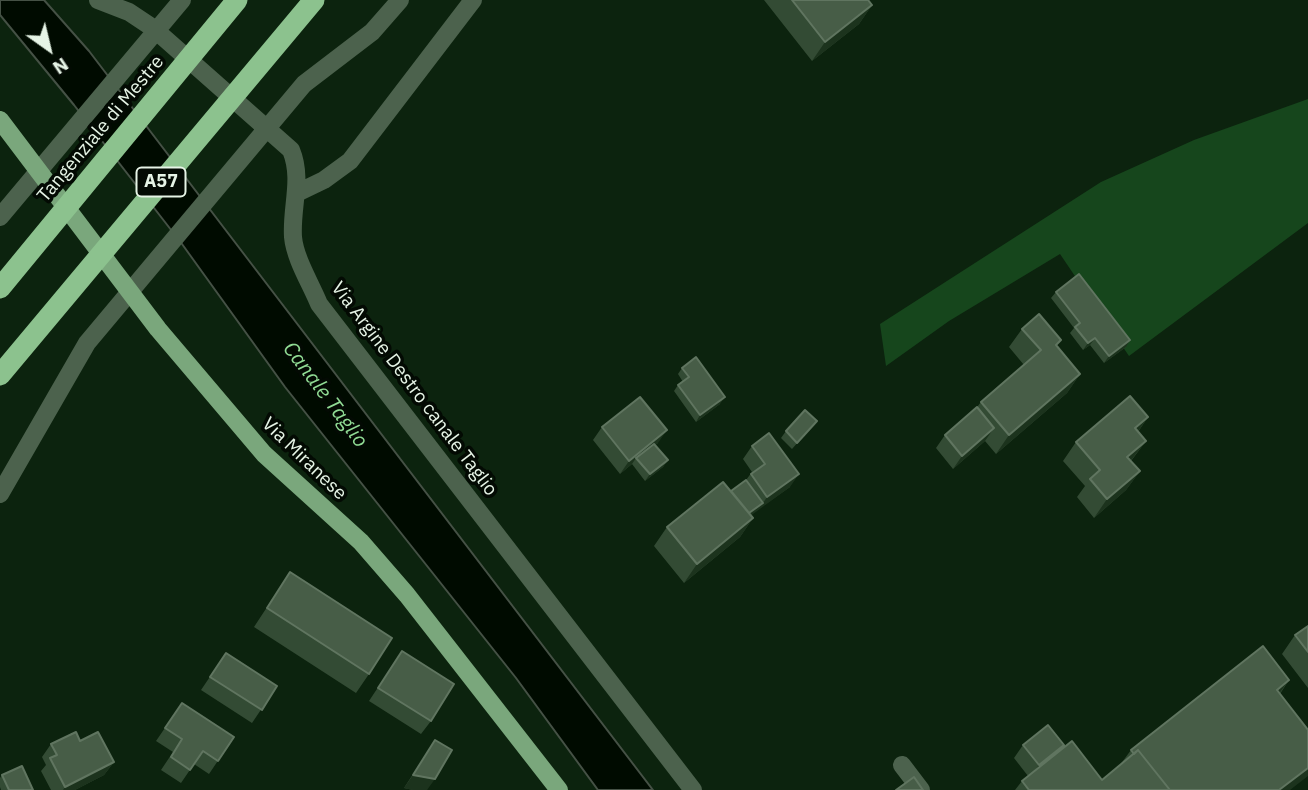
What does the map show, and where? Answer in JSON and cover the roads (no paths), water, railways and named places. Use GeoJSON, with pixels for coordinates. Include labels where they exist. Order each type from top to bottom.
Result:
{"type":"FeatureCollection","features":[{"type":"Feature","properties":{"kind":"highway","name":"A57"},"geometry":{"type":"LineString","coordinates":[[0,375],[314,0]]}},
{"type":"Feature","properties":{"kind":"highway","name":"Tangenziale di Mestre"},"geometry":{"type":"LineString","coordinates":[[0,288],[232,6]]}},
{"type":"Feature","properties":{"kind":"main road","name":"Via Miranese"},"geometry":{"type":"LineString","coordinates":[[0,120],[158,329],[264,454],[361,542],[407,594],[559,790]]}},
{"type":"Feature","properties":{"kind":"street","name":"Via Argine Destro canale Taglio"},"geometry":{"type":"LineString","coordinates":[[98,0],[135,6],[153,27],[285,142],[296,162],[294,242],[319,304],[693,790]]}},
{"type":"Feature","properties":{"kind":"street"},"geometry":{"type":"LineString","coordinates":[[0,494],[87,343],[303,84],[372,32],[400,0]]}},
{"type":"Feature","properties":{"kind":"street"},"geometry":{"type":"LineString","coordinates":[[297,193],[324,180],[351,161],[473,0]]}},
{"type":"Feature","properties":{"kind":"street"},"geometry":{"type":"LineString","coordinates":[[0,216],[178,5]]}},
{"type":"Feature","properties":{"kind":"street"},"geometry":{"type":"LineString","coordinates":[[902,765],[921,790]]}},
{"type":"Feature","properties":{"kind":"water","name":"Canale Taglio"},"geometry":{"type":"Polygon","coordinates":[[[0,0],[44,0],[89,51],[653,790],[598,790],[516,678],[285,387],[182,244],[0,15],[0,0]]]}}]}
